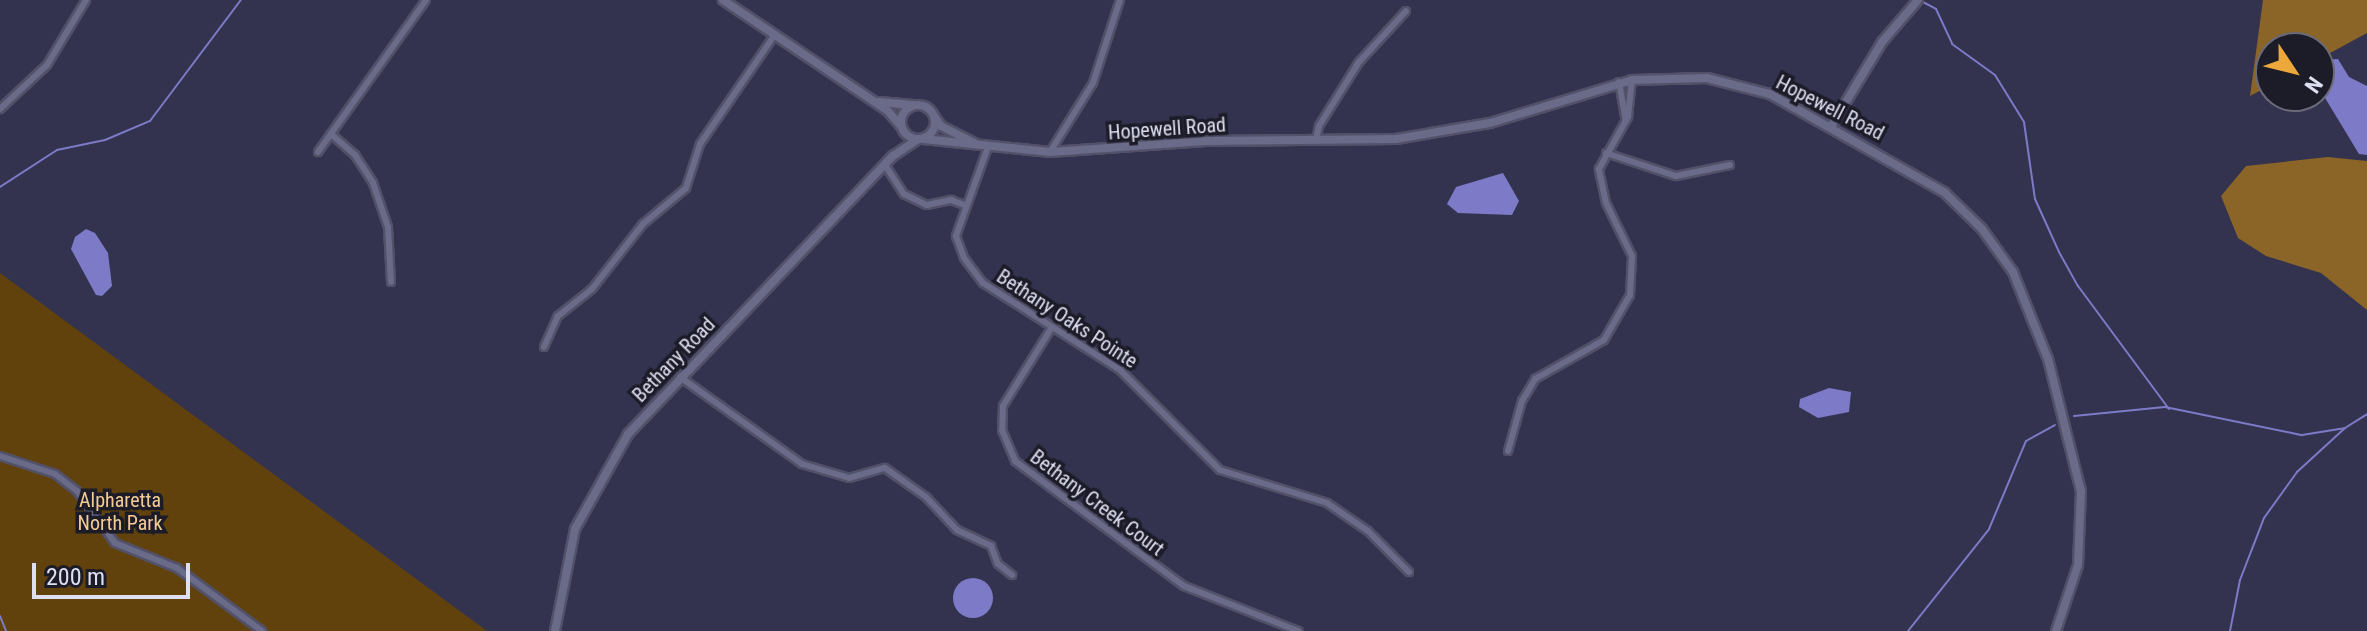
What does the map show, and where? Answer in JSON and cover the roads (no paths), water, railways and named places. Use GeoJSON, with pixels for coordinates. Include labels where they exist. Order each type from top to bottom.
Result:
{"type":"FeatureCollection","features":[{"type":"Feature","properties":{"kind":"street"},"geometry":{"type":"LineString","coordinates":[[0,109],[47,65],[86,0]]}},
{"type":"Feature","properties":{"kind":"street"},"geometry":{"type":"LineString","coordinates":[[318,152],[426,0]]}},
{"type":"Feature","properties":{"kind":"street"},"geometry":{"type":"LineString","coordinates":[[723,0],[874,101],[920,139],[932,132],[934,116],[916,105],[874,101]]}},
{"type":"Feature","properties":{"kind":"street"},"geometry":{"type":"LineString","coordinates":[[1050,152],[1093,83],[1120,0]]}},
{"type":"Feature","properties":{"kind":"street"},"geometry":{"type":"LineString","coordinates":[[1832,125],[1882,42],[1918,0]]}},
{"type":"Feature","properties":{"kind":"street"},"geometry":{"type":"LineString","coordinates":[[1316,140],[1319,126],[1359,62],[1406,11]]}},
{"type":"Feature","properties":{"kind":"street"},"geometry":{"type":"LineString","coordinates":[[544,347],[558,316],[592,289],[643,224],[686,188],[700,144],[774,36]]}},
{"type":"Feature","properties":{"kind":"street","name":"Hopewell Road"},"geometry":{"type":"LineString","coordinates":[[920,139],[1050,152],[1206,141],[1396,139],[1456,131],[1632,80],[1684,77],[1734,83],[1770,94],[1832,125],[1918,175],[1965,210],[2003,256],[2029,304],[2081,491],[2078,565],[2056,631]]}},
{"type":"Feature","properties":{"kind":"street"},"geometry":{"type":"LineString","coordinates":[[1508,451],[1522,401],[1535,379],[1604,340],[1630,295],[1632,256],[1606,203],[1599,175],[1606,153],[1626,120],[1632,80]]}},
{"type":"Feature","properties":{"kind":"street"},"geometry":{"type":"LineString","coordinates":[[1619,82],[1626,120]]}},
{"type":"Feature","properties":{"kind":"street"},"geometry":{"type":"LineString","coordinates":[[902,127],[903,115],[916,105]]}},
{"type":"Feature","properties":{"kind":"street","name":"Hopewell Road"},"geometry":{"type":"LineString","coordinates":[[934,116],[941,126],[984,146]]}},
{"type":"Feature","properties":{"kind":"street","name":"Bethany Road"},"geometry":{"type":"LineString","coordinates":[[893,156],[902,127]]}},
{"type":"Feature","properties":{"kind":"street"},"geometry":{"type":"LineString","coordinates":[[331,134],[355,155],[373,183],[388,227],[391,282]]}},
{"type":"Feature","properties":{"kind":"street","name":"Bethany Road"},"geometry":{"type":"LineString","coordinates":[[555,631],[569,549],[590,494],[628,434],[893,156],[920,139]]}},
{"type":"Feature","properties":{"kind":"street","name":"Bethany Oaks Pointe"},"geometry":{"type":"LineString","coordinates":[[984,146],[956,236],[968,265],[990,289],[1120,370],[1220,470],[1327,503],[1368,531],[1409,572]]}},
{"type":"Feature","properties":{"kind":"street"},"geometry":{"type":"LineString","coordinates":[[1606,153],[1676,176],[1730,165]]}},
{"type":"Feature","properties":{"kind":"street"},"geometry":{"type":"LineString","coordinates":[[885,165],[904,194],[927,205],[951,200],[964,205]]}},
{"type":"Feature","properties":{"kind":"street","name":"Bethany Creek Court"},"geometry":{"type":"LineString","coordinates":[[1052,327],[1003,406],[1002,430],[1015,461],[1184,586],[1298,631]]}},
{"type":"Feature","properties":{"kind":"street"},"geometry":{"type":"LineString","coordinates":[[680,377],[802,464],[849,478],[885,468],[926,497],[957,530],[991,546],[998,564],[1012,575]]}},
{"type":"Feature","properties":{"kind":"street"},"geometry":{"type":"LineString","coordinates":[[0,456],[55,474],[77,491],[115,543],[177,568],[262,631]]}},
{"type":"Feature","properties":{"kind":"waterway"},"geometry":{"type":"LineString","coordinates":[[0,187],[57,150],[105,140],[150,121],[241,0]]}},
{"type":"Feature","properties":{"kind":"waterway"},"geometry":{"type":"LineString","coordinates":[[1921,1],[1936,9],[1952,44],[1995,75],[2024,122],[2035,199],[2059,252],[2078,286],[2169,409]]}},
{"type":"Feature","properties":{"kind":"waterway"},"geometry":{"type":"LineString","coordinates":[[2074,416],[2165,407],[2302,435],[2345,428],[2367,414]]}},
{"type":"Feature","properties":{"kind":"waterway"},"geometry":{"type":"LineString","coordinates":[[1908,631],[1989,529],[2026,441],[2055,425]]}},
{"type":"Feature","properties":{"kind":"waterway"},"geometry":{"type":"LineString","coordinates":[[2230,631],[2240,580],[2264,518],[2297,472],[2344,429]]}},
{"type":"Feature","properties":{"kind":"waterway"},"geometry":{"type":"LineString","coordinates":[[0,616],[6,631]]}},
{"type":"Feature","properties":{"kind":"park label","name":"Alpharetta North Park"},"geometry":{"type":"Point","coordinates":[120,512]}}]}
